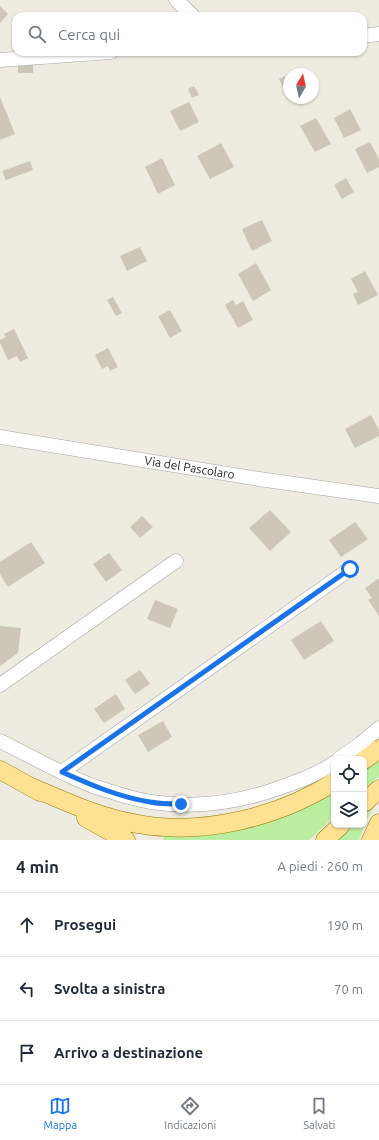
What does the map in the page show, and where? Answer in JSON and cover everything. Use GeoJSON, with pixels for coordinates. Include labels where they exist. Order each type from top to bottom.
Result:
{"type":"FeatureCollection","features":[{"type":"Feature","properties":{"kind":"main road"},"geometry":{"type":"LineString","coordinates":[[367,758],[379,749]]}},
{"type":"Feature","properties":{"kind":"main road"},"geometry":{"type":"LineString","coordinates":[[0,770],[126,840]]}},
{"type":"Feature","properties":{"kind":"main road"},"geometry":{"type":"LineString","coordinates":[[29,786],[85,809],[122,821],[179,828],[212,826],[255,816],[298,802],[331,784]]}},
{"type":"Feature","properties":{"kind":"main road"},"geometry":{"type":"LineString","coordinates":[[367,799],[379,789]]}},
{"type":"Feature","properties":{"kind":"main road"},"geometry":{"type":"LineString","coordinates":[[372,840],[379,823]]}},
{"type":"Feature","properties":{"kind":"main road"},"geometry":{"type":"LineString","coordinates":[[325,840],[338,828]]}},
{"type":"Feature","properties":{"kind":"street"},"geometry":{"type":"LineString","coordinates":[[176,0],[189,12]]}},
{"type":"Feature","properties":{"kind":"street"},"geometry":{"type":"LineString","coordinates":[[367,36],[379,34]]}},
{"type":"Feature","properties":{"kind":"street"},"geometry":{"type":"LineString","coordinates":[[0,60],[56,56]]}},
{"type":"Feature","properties":{"kind":"street","name":"Via del Pascolaro"},"geometry":{"type":"LineString","coordinates":[[0,437],[259,479],[379,496]]}},
{"type":"Feature","properties":{"kind":"street"},"geometry":{"type":"LineString","coordinates":[[0,686],[176,561]]}},
{"type":"Feature","properties":{"kind":"street"},"geometry":{"type":"LineString","coordinates":[[62,772],[350,569]]}},
{"type":"Feature","properties":{"kind":"street"},"geometry":{"type":"LineString","coordinates":[[343,756],[379,728]]}},
{"type":"Feature","properties":{"kind":"street"},"geometry":{"type":"LineString","coordinates":[[0,741],[62,772],[92,785],[124,796],[151,802],[181,804],[218,803],[259,796],[299,781],[331,765]]}},
{"type":"Feature","properties":{"kind":"green space"},"geometry":{"type":"Polygon","coordinates":[[[379,757],[379,776],[367,786],[367,766],[379,757]]]}},
{"type":"Feature","properties":{"kind":"green space"},"geometry":{"type":"Polygon","coordinates":[[[331,790],[331,820],[309,840],[163,840],[168,833],[331,790]]]}},
{"type":"Feature","properties":{"kind":"green space"},"geometry":{"type":"Polygon","coordinates":[[[376,804],[367,819],[367,813],[376,804]]]}},
{"type":"Feature","properties":{"kind":"green space"},"geometry":{"type":"Polygon","coordinates":[[[351,828],[363,828],[359,840],[338,840],[351,828]]]}},
{"type":"Feature","properties":{"kind":"building"},"geometry":{"type":"Polygon","coordinates":[[[0,6],[8,14],[0,23],[0,6]]]}},
{"type":"Feature","properties":{"kind":"building"},"geometry":{"type":"Polygon","coordinates":[[[18,65],[33,65],[33,73],[18,73],[18,65]]]}},
{"type":"Feature","properties":{"kind":"building"},"geometry":{"type":"Polygon","coordinates":[[[283,77],[283,87],[279,79],[283,77]]]}},
{"type":"Feature","properties":{"kind":"building"},"geometry":{"type":"Polygon","coordinates":[[[194,86],[199,95],[192,98],[188,89],[194,86]]]}},
{"type":"Feature","properties":{"kind":"building"},"geometry":{"type":"Polygon","coordinates":[[[0,97],[15,134],[0,140],[0,97]]]}},
{"type":"Feature","properties":{"kind":"building"},"geometry":{"type":"Polygon","coordinates":[[[189,102],[199,122],[180,131],[170,111],[189,102]]]}},
{"type":"Feature","properties":{"kind":"building"},"geometry":{"type":"Polygon","coordinates":[[[350,109],[361,130],[344,138],[334,118],[350,109]]]}},
{"type":"Feature","properties":{"kind":"building"},"geometry":{"type":"Polygon","coordinates":[[[316,118],[331,144],[315,152],[300,126],[316,118]]]}},
{"type":"Feature","properties":{"kind":"building"},"geometry":{"type":"Polygon","coordinates":[[[370,142],[379,159],[379,167],[367,173],[355,149],[370,142]]]}},
{"type":"Feature","properties":{"kind":"building"},"geometry":{"type":"Polygon","coordinates":[[[221,143],[234,167],[210,179],[197,156],[221,143]]]}},
{"type":"Feature","properties":{"kind":"building"},"geometry":{"type":"Polygon","coordinates":[[[162,158],[175,185],[158,194],[145,167],[162,158]]]}},
{"type":"Feature","properties":{"kind":"building"},"geometry":{"type":"Polygon","coordinates":[[[30,161],[33,170],[6,180],[2,171],[30,161]]]}},
{"type":"Feature","properties":{"kind":"building"},"geometry":{"type":"Polygon","coordinates":[[[346,178],[354,192],[342,199],[334,185],[346,178]]]}},
{"type":"Feature","properties":{"kind":"building"},"geometry":{"type":"Polygon","coordinates":[[[262,220],[272,241],[252,251],[242,229],[262,220]]]}},
{"type":"Feature","properties":{"kind":"building"},"geometry":{"type":"Polygon","coordinates":[[[140,247],[147,261],[127,271],[120,256],[140,247]]]}},
{"type":"Feature","properties":{"kind":"building"},"geometry":{"type":"Polygon","coordinates":[[[256,263],[271,290],[253,301],[238,274],[256,263]]]}},
{"type":"Feature","properties":{"kind":"building"},"geometry":{"type":"Polygon","coordinates":[[[365,271],[378,295],[358,305],[353,294],[358,292],[351,279],[365,271]]]}},
{"type":"Feature","properties":{"kind":"building"},"geometry":{"type":"Polygon","coordinates":[[[113,297],[122,313],[116,316],[107,300],[113,297]]]}},
{"type":"Feature","properties":{"kind":"building"},"geometry":{"type":"Polygon","coordinates":[[[233,300],[236,305],[243,301],[253,320],[238,328],[225,305],[233,300]]]}},
{"type":"Feature","properties":{"kind":"building"},"geometry":{"type":"Polygon","coordinates":[[[170,310],[182,331],[170,338],[158,316],[170,310]]]}},
{"type":"Feature","properties":{"kind":"building"},"geometry":{"type":"Polygon","coordinates":[[[14,329],[28,358],[20,362],[17,356],[8,360],[0,343],[0,340],[6,337],[4,334],[14,329]]]}},
{"type":"Feature","properties":{"kind":"building"},"geometry":{"type":"Polygon","coordinates":[[[108,348],[118,367],[110,371],[108,366],[102,369],[95,355],[108,348]]]}},
{"type":"Feature","properties":{"kind":"building"},"geometry":{"type":"Polygon","coordinates":[[[371,415],[379,430],[379,436],[355,448],[345,429],[371,415]]]}},
{"type":"Feature","properties":{"kind":"building"},"geometry":{"type":"Polygon","coordinates":[[[270,510],[291,532],[270,551],[249,528],[270,510]]]}},
{"type":"Feature","properties":{"kind":"building"},"geometry":{"type":"Polygon","coordinates":[[[142,516],[153,527],[140,538],[130,527],[142,516]]]}},
{"type":"Feature","properties":{"kind":"building"},"geometry":{"type":"Polygon","coordinates":[[[355,522],[368,539],[341,557],[329,540],[355,522]]]}},
{"type":"Feature","properties":{"kind":"building"},"geometry":{"type":"Polygon","coordinates":[[[31,542],[45,563],[8,587],[0,574],[0,562],[31,542]]]}},
{"type":"Feature","properties":{"kind":"building"},"geometry":{"type":"Polygon","coordinates":[[[109,553],[122,570],[106,582],[93,564],[109,553]]]}},
{"type":"Feature","properties":{"kind":"building"},"geometry":{"type":"Polygon","coordinates":[[[379,578],[379,616],[368,600],[372,598],[365,588],[379,578]]]}},
{"type":"Feature","properties":{"kind":"building"},"geometry":{"type":"Polygon","coordinates":[[[155,600],[178,609],[170,628],[147,619],[155,600]]]}},
{"type":"Feature","properties":{"kind":"building"},"geometry":{"type":"Polygon","coordinates":[[[321,621],[334,641],[304,660],[291,640],[321,621]]]}},
{"type":"Feature","properties":{"kind":"building"},"geometry":{"type":"Polygon","coordinates":[[[0,626],[21,628],[18,653],[0,666],[0,626]]]}},
{"type":"Feature","properties":{"kind":"building"},"geometry":{"type":"Polygon","coordinates":[[[140,670],[150,684],[135,694],[125,680],[140,670]]]}},
{"type":"Feature","properties":{"kind":"building"},"geometry":{"type":"Polygon","coordinates":[[[116,694],[125,709],[104,723],[94,709],[116,694]]]}},
{"type":"Feature","properties":{"kind":"building"},"geometry":{"type":"Polygon","coordinates":[[[163,721],[172,737],[148,752],[138,735],[163,721]]]}},
{"type":"Feature","properties":{"kind":"route"},"geometry":{"type":"LineString","coordinates":[[181,804],[151,802],[124,796],[92,785],[62,772],[350,569]]}}]}
